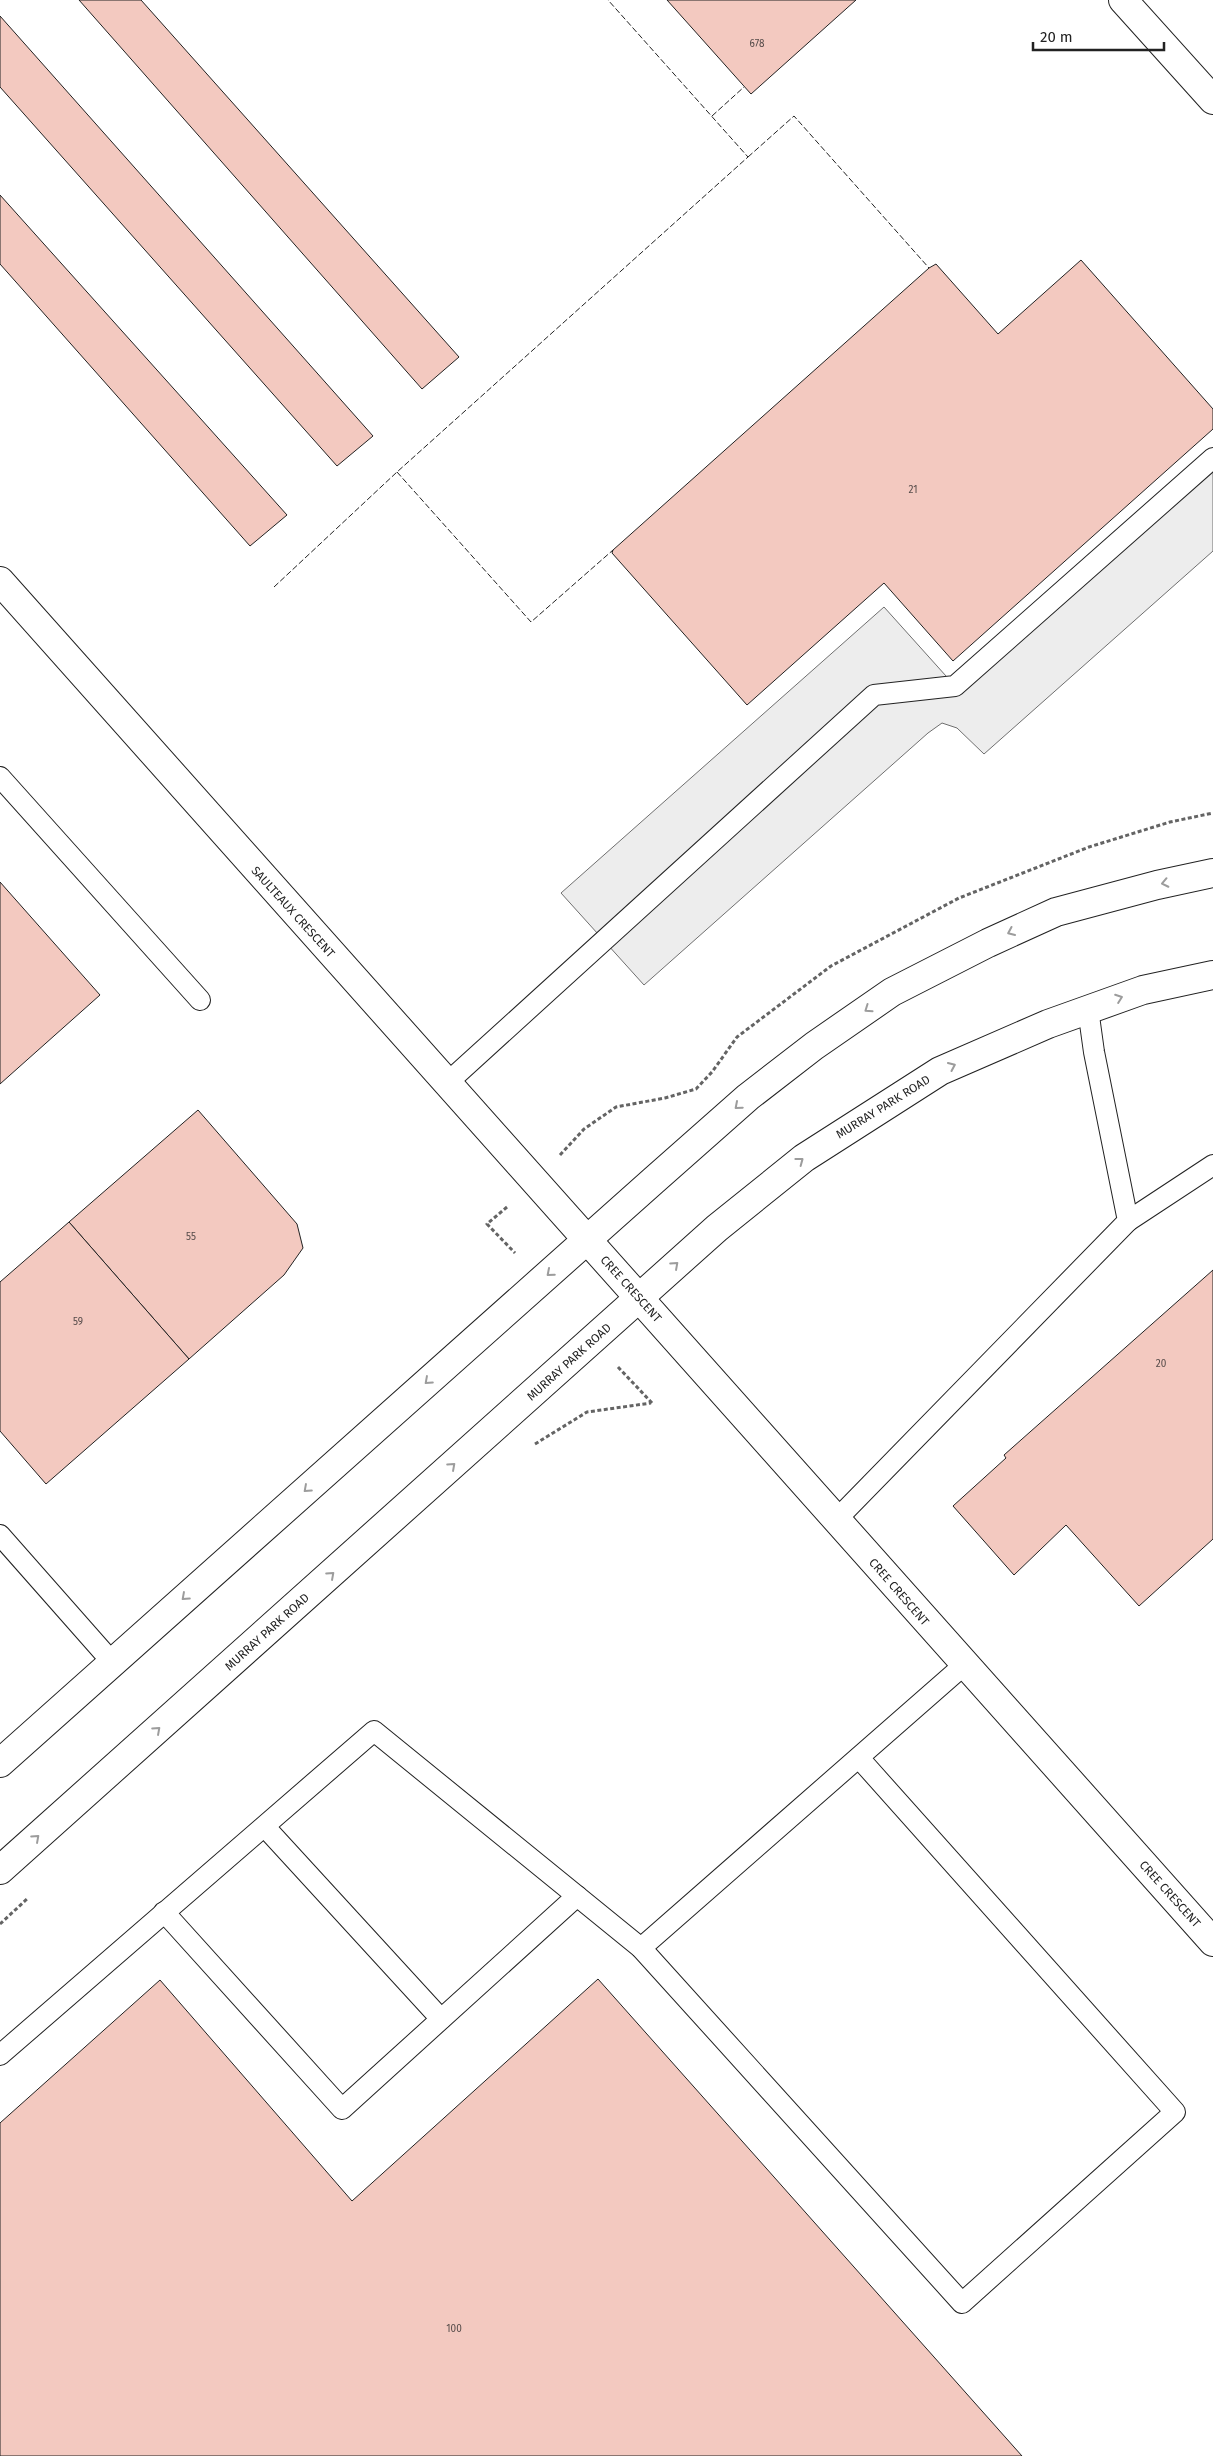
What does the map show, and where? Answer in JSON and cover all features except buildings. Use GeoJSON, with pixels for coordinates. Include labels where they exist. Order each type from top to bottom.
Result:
{"type":"FeatureCollection","features":[{"type":"Feature","properties":{"kind":"street"},"geometry":{"type":"LineString","coordinates":[[1123,0],[1213,100]]}},
{"type":"Feature","properties":{"kind":"street","name":"SAULTEAUX CRESCENT"},"geometry":{"type":"LineString","coordinates":[[0,581],[587,1241]]}},
{"type":"Feature","properties":{"kind":"street"},"geometry":{"type":"LineString","coordinates":[[0,1763],[748,1098],[814,1046],[892,992],[988,943],[1056,912],[1157,885],[1213,873]]}},
{"type":"Feature","properties":{"kind":"street","name":"MURRAY PARK ROAD"},"geometry":{"type":"LineString","coordinates":[[0,1870],[717,1228],[804,1158],[940,1071],[1048,1024],[1088,1009],[1143,990],[1213,975]]}},
{"type":"Feature","properties":{"kind":"street","name":"CREE CRESCENT"},"geometry":{"type":"LineString","coordinates":[[587,1241],[1213,1942]]}},
{"type":"Feature","properties":{"kind":"lane"},"geometry":{"type":"LineString","coordinates":[[446,1084],[874,695],[955,686],[1213,458]]}},
{"type":"Feature","properties":{"kind":"lane"},"geometry":{"type":"LineString","coordinates":[[0,777],[200,1000]]}},
{"type":"Feature","properties":{"kind":"lane"},"geometry":{"type":"LineString","coordinates":[[1088,1009],[1094,1052],[1128,1221]]}},
{"type":"Feature","properties":{"kind":"lane"},"geometry":{"type":"LineString","coordinates":[[836,1520],[1128,1221],[1213,1165]]}},
{"type":"Feature","properties":{"kind":"lane"},"geometry":{"type":"LineString","coordinates":[[0,1535],[112,1662]]}},
{"type":"Feature","properties":{"kind":"lane"},"geometry":{"type":"LineString","coordinates":[[641,1948],[964,1665]]}},
{"type":"Feature","properties":{"kind":"lane"},"geometry":{"type":"LineString","coordinates":[[0,2055],[374,1731],[641,1948],[962,2303],[1175,2112],[859,1758]]}},
{"type":"Feature","properties":{"kind":"lane"},"geometry":{"type":"LineString","coordinates":[[265,1827],[440,2019]]}},
{"type":"Feature","properties":{"kind":"lane"},"geometry":{"type":"LineString","coordinates":[[164,1912],[342,2109],[577,1896]]}},
{"type":"Feature","properties":{"kind":"path"},"geometry":{"type":"LineString","coordinates":[[534,1444],[587,1412],[652,1403]]}},
{"type":"Feature","properties":{"kind":"path"},"geometry":{"type":"LineString","coordinates":[[0,1924],[28,1898]]}},
{"type":"Feature","properties":{"kind":"shaded area"},"geometry":{"type":"Polygon","coordinates":[[[1213,458],[1213,551],[984,754],[957,728],[942,723],[928,733],[644,985],[561,893],[884,607],[955,686],[1213,458]]]}},
{"type":"Feature","properties":{"kind":"fence"},"geometry":{"type":"LineString","coordinates":[[274,587],[397,472],[748,157],[608,0]]}},
{"type":"Feature","properties":{"kind":"fence"},"geometry":{"type":"LineString","coordinates":[[712,116],[744,87]]}},
{"type":"Feature","properties":{"kind":"fence"},"geometry":{"type":"LineString","coordinates":[[748,157],[794,116],[929,268]]}},
{"type":"Feature","properties":{"kind":"fence"},"geometry":{"type":"LineString","coordinates":[[397,472],[531,622],[613,550]]}}]}
